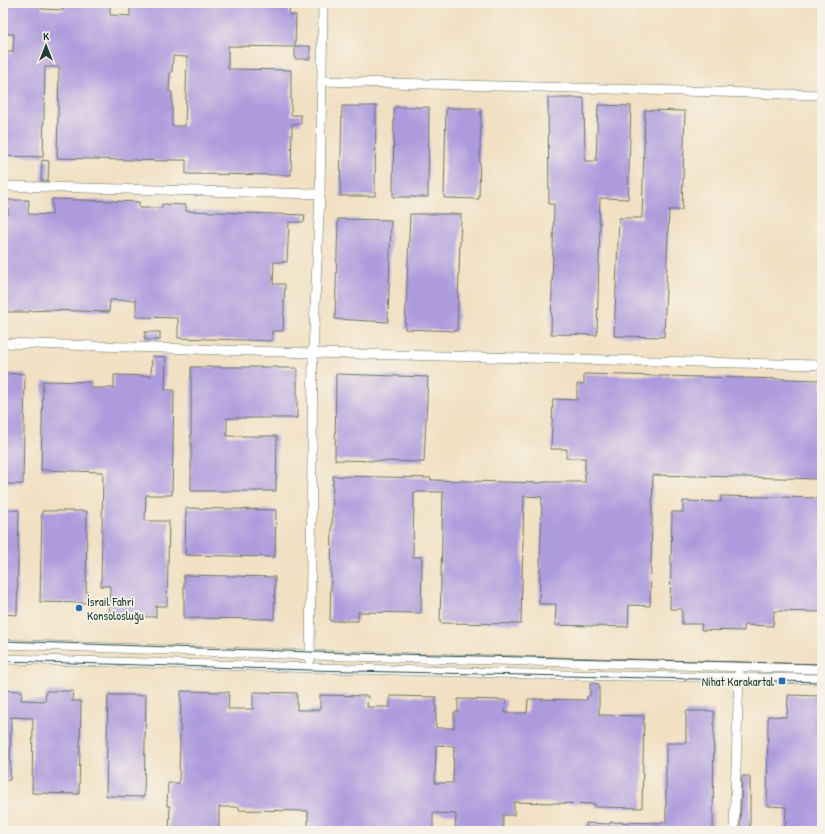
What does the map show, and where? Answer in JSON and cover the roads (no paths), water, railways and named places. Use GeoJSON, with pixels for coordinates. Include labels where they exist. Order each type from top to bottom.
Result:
{"type":"FeatureCollection","features":[{"type":"Feature","properties":{"kind":"street"},"geometry":{"type":"LineString","coordinates":[[310,667],[313,353],[320,194],[323,3]]}},
{"type":"Feature","properties":{"kind":"street"},"geometry":{"type":"LineString","coordinates":[[322,81],[822,95]]}},
{"type":"Feature","properties":{"kind":"street"},"geometry":{"type":"LineString","coordinates":[[3,186],[320,194]]}},
{"type":"Feature","properties":{"kind":"street"},"geometry":{"type":"LineString","coordinates":[[3,343],[313,353],[822,365]]}},
{"type":"Feature","properties":{"kind":"street"},"geometry":{"type":"LineString","coordinates":[[3,644],[310,655],[822,669]]}},
{"type":"Feature","properties":{"kind":"street"},"geometry":{"type":"LineString","coordinates":[[3,659],[564,675],[822,679]]}},
{"type":"Feature","properties":{"kind":"street"},"geometry":{"type":"LineString","coordinates":[[734,831],[739,667]]}},
{"type":"Feature","properties":{"kind":"tram line"},"geometry":{"type":"LineString","coordinates":[[3,641],[310,652],[822,664]]}},
{"type":"Feature","properties":{"kind":"tram line"},"geometry":{"type":"LineString","coordinates":[[3,661],[822,682]]}},
{"type":"Feature","properties":{"kind":"place","name":"İsrail Fahri Konsolosluğu"},"geometry":{"type":"Point","coordinates":[79,608]}},
{"type":"Feature","properties":{"kind":"place","name":"Nihat Karakartal"},"geometry":{"type":"Point","coordinates":[782,681]}}]}
